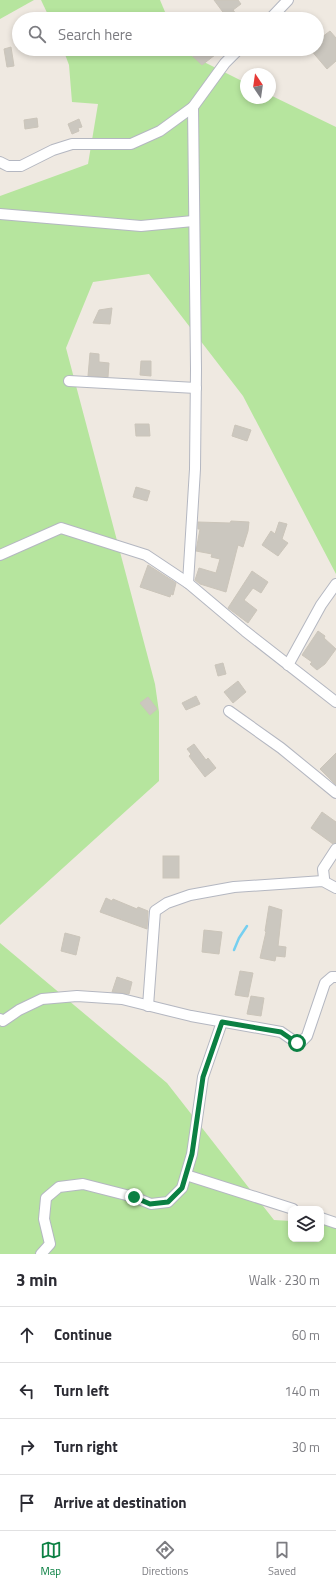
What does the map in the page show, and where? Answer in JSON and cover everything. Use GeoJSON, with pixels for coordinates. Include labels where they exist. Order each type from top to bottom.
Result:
{"type":"FeatureCollection","features":[{"type":"Feature","properties":{"kind":"street"},"geometry":{"type":"LineString","coordinates":[[277,12],[288,0]]}},
{"type":"Feature","properties":{"kind":"street"},"geometry":{"type":"LineString","coordinates":[[0,162],[8,166],[21,166],[53,150],[72,144],[131,144],[160,131],[193,107],[225,63],[232,56]]}},
{"type":"Feature","properties":{"kind":"street"},"geometry":{"type":"LineString","coordinates":[[188,583],[195,469],[196,388],[193,221],[193,107]]}},
{"type":"Feature","properties":{"kind":"street"},"geometry":{"type":"LineString","coordinates":[[0,214],[141,226],[193,221]]}},
{"type":"Feature","properties":{"kind":"street"},"geometry":{"type":"LineString","coordinates":[[69,381],[196,388]]}},
{"type":"Feature","properties":{"kind":"street"},"geometry":{"type":"LineString","coordinates":[[0,555],[61,528],[146,554],[188,583],[245,631],[336,702]]}},
{"type":"Feature","properties":{"kind":"street"},"geometry":{"type":"LineString","coordinates":[[288,665],[321,605],[336,584]]}},
{"type":"Feature","properties":{"kind":"street"},"geometry":{"type":"LineString","coordinates":[[229,710],[282,748],[336,793]]}},
{"type":"Feature","properties":{"kind":"street"},"geometry":{"type":"LineString","coordinates":[[323,881],[323,869],[336,850]]}},
{"type":"Feature","properties":{"kind":"street"},"geometry":{"type":"LineString","coordinates":[[148,1006],[155,912],[167,903],[190,894],[234,887],[323,881],[336,888]]}},
{"type":"Feature","properties":{"kind":"street"},"geometry":{"type":"LineString","coordinates":[[0,1019],[3,1021],[19,1010],[42,999],[77,996],[122,1000],[222,1022],[281,1032],[297,1043],[301,1042],[307,1036],[324,983],[332,977],[336,977]]}},
{"type":"Feature","properties":{"kind":"street"},"geometry":{"type":"LineString","coordinates":[[41,1254],[50,1244],[44,1219],[46,1198],[58,1188],[83,1184],[134,1197],[150,1204],[168,1202],[182,1188],[192,1154],[203,1077],[222,1022]]}},
{"type":"Feature","properties":{"kind":"street"},"geometry":{"type":"LineString","coordinates":[[186,1175],[288,1207]]}},
{"type":"Feature","properties":{"kind":"street"},"geometry":{"type":"LineString","coordinates":[[324,1219],[336,1223]]}},
{"type":"Feature","properties":{"kind":"green space"},"geometry":{"type":"Polygon","coordinates":[[[0,0],[34,0],[12,12],[0,19],[0,0]]]}},
{"type":"Feature","properties":{"kind":"green space"},"geometry":{"type":"Polygon","coordinates":[[[41,0],[160,0],[165,12],[47,12],[41,0]]]}},
{"type":"Feature","properties":{"kind":"green space"},"geometry":{"type":"Polygon","coordinates":[[[66,56],[192,56],[240,80],[240,104],[276,104],[276,98],[336,127],[336,574],[243,396],[149,274],[93,282],[66,348],[155,684],[159,712],[159,781],[0,925],[0,196],[88,164],[98,104],[72,102],[69,65],[66,56]]]}},
{"type":"Feature","properties":{"kind":"green space"},"geometry":{"type":"Polygon","coordinates":[[[0,943],[167,1083],[274,1220],[288,1221],[288,1242],[324,1242],[324,1222],[336,1223],[336,1254],[0,1254],[0,943]]]}},
{"type":"Feature","properties":{"kind":"building"},"geometry":{"type":"Polygon","coordinates":[[[214,0],[238,0],[241,4],[233,10],[235,12],[223,12],[214,0]]]}},
{"type":"Feature","properties":{"kind":"building"},"geometry":{"type":"Polygon","coordinates":[[[330,31],[336,38],[336,61],[327,69],[316,56],[324,56],[324,36],[330,31]]]}},
{"type":"Feature","properties":{"kind":"building"},"geometry":{"type":"Polygon","coordinates":[[[11,47],[14,66],[7,67],[4,49],[11,47]]]}},
{"type":"Feature","properties":{"kind":"building"},"geometry":{"type":"Polygon","coordinates":[[[192,56],[214,56],[202,65],[192,56]]]}},
{"type":"Feature","properties":{"kind":"building"},"geometry":{"type":"Polygon","coordinates":[[[37,118],[38,127],[25,129],[24,120],[37,118]]]}},
{"type":"Feature","properties":{"kind":"building"},"geometry":{"type":"Polygon","coordinates":[[[79,119],[82,127],[78,128],[79,131],[72,134],[68,124],[79,119]]]}},
{"type":"Feature","properties":{"kind":"building"},"geometry":{"type":"Polygon","coordinates":[[[112,308],[110,324],[93,323],[99,310],[112,308]]]}},
{"type":"Feature","properties":{"kind":"building"},"geometry":{"type":"Polygon","coordinates":[[[90,353],[99,354],[99,362],[109,363],[108,377],[88,376],[90,353]]]}},
{"type":"Feature","properties":{"kind":"building"},"geometry":{"type":"Polygon","coordinates":[[[141,361],[151,361],[151,376],[140,375],[141,361]]]}},
{"type":"Feature","properties":{"kind":"building"},"geometry":{"type":"Polygon","coordinates":[[[135,424],[149,424],[150,436],[136,436],[135,424]]]}},
{"type":"Feature","properties":{"kind":"building"},"geometry":{"type":"Polygon","coordinates":[[[235,425],[251,430],[247,441],[232,436],[235,425]]]}},
{"type":"Feature","properties":{"kind":"building"},"geometry":{"type":"Polygon","coordinates":[[[136,487],[150,491],[147,501],[133,497],[136,487]]]}},
{"type":"Feature","properties":{"kind":"building"},"geometry":{"type":"Polygon","coordinates":[[[231,521],[249,522],[243,547],[238,545],[226,592],[200,584],[195,580],[199,568],[216,573],[220,559],[211,557],[212,554],[196,551],[200,529],[198,529],[198,522],[230,523],[231,521]]]}},
{"type":"Feature","properties":{"kind":"building"},"geometry":{"type":"Polygon","coordinates":[[[279,522],[287,524],[282,539],[288,543],[278,556],[262,545],[271,531],[275,534],[279,522]]]}},
{"type":"Feature","properties":{"kind":"building"},"geometry":{"type":"Polygon","coordinates":[[[148,565],[176,583],[173,595],[171,594],[170,597],[140,587],[148,565]]]}},
{"type":"Feature","properties":{"kind":"building"},"geometry":{"type":"Polygon","coordinates":[[[252,571],[268,582],[261,593],[253,588],[244,600],[257,610],[248,623],[228,608],[252,571]]]}},
{"type":"Feature","properties":{"kind":"building"},"geometry":{"type":"Polygon","coordinates":[[[318,631],[325,636],[324,638],[336,649],[325,664],[317,670],[310,664],[312,662],[302,655],[318,631]]]}},
{"type":"Feature","properties":{"kind":"building"},"geometry":{"type":"Polygon","coordinates":[[[223,663],[226,674],[218,676],[215,665],[223,663]]]}},
{"type":"Feature","properties":{"kind":"building"},"geometry":{"type":"Polygon","coordinates":[[[238,681],[246,692],[233,703],[224,692],[238,681]]]}},
{"type":"Feature","properties":{"kind":"building"},"geometry":{"type":"Polygon","coordinates":[[[196,696],[200,704],[186,710],[182,703],[196,696]]]}},
{"type":"Feature","properties":{"kind":"building"},"geometry":{"type":"Polygon","coordinates":[[[148,697],[157,709],[150,715],[140,703],[148,697]]]}},
{"type":"Feature","properties":{"kind":"building"},"geometry":{"type":"Polygon","coordinates":[[[194,744],[206,760],[208,758],[216,768],[205,777],[189,756],[191,754],[187,749],[194,744]]]}},
{"type":"Feature","properties":{"kind":"building"},"geometry":{"type":"Polygon","coordinates":[[[336,753],[336,785],[320,769],[336,753]]]}},
{"type":"Feature","properties":{"kind":"building"},"geometry":{"type":"Polygon","coordinates":[[[322,812],[336,822],[336,843],[333,844],[311,828],[322,812]]]}},
{"type":"Feature","properties":{"kind":"building"},"geometry":{"type":"Polygon","coordinates":[[[163,856],[179,856],[179,878],[163,878],[163,856]]]}},
{"type":"Feature","properties":{"kind":"building"},"geometry":{"type":"Polygon","coordinates":[[[106,898],[112,901],[113,899],[137,909],[138,907],[148,911],[147,929],[100,912],[106,898]]]}},
{"type":"Feature","properties":{"kind":"building"},"geometry":{"type":"Polygon","coordinates":[[[269,906],[282,910],[278,946],[286,947],[285,957],[276,956],[275,961],[260,958],[266,932],[269,906]]]}},
{"type":"Feature","properties":{"kind":"building"},"geometry":{"type":"Polygon","coordinates":[[[204,930],[222,932],[219,954],[202,952],[204,930]]]}},
{"type":"Feature","properties":{"kind":"building"},"geometry":{"type":"Polygon","coordinates":[[[65,933],[80,937],[76,955],[61,951],[65,933]]]}},
{"type":"Feature","properties":{"kind":"building"},"geometry":{"type":"Polygon","coordinates":[[[240,971],[253,973],[248,997],[235,995],[240,971]]]}},
{"type":"Feature","properties":{"kind":"building"},"geometry":{"type":"Polygon","coordinates":[[[117,977],[132,982],[129,994],[112,992],[117,977]]]}},
{"type":"Feature","properties":{"kind":"building"},"geometry":{"type":"Polygon","coordinates":[[[251,996],[264,998],[261,1016],[247,1014],[251,996]]]}},
{"type":"Feature","properties":{"kind":"waterway"},"geometry":{"type":"LineString","coordinates":[[234,950],[239,938],[247,926]]}},
{"type":"Feature","properties":{"kind":"route"},"geometry":{"type":"LineString","coordinates":[[134,1197],[150,1204],[168,1202],[182,1188],[192,1154],[203,1077],[222,1022],[281,1032],[297,1043]]}}]}
